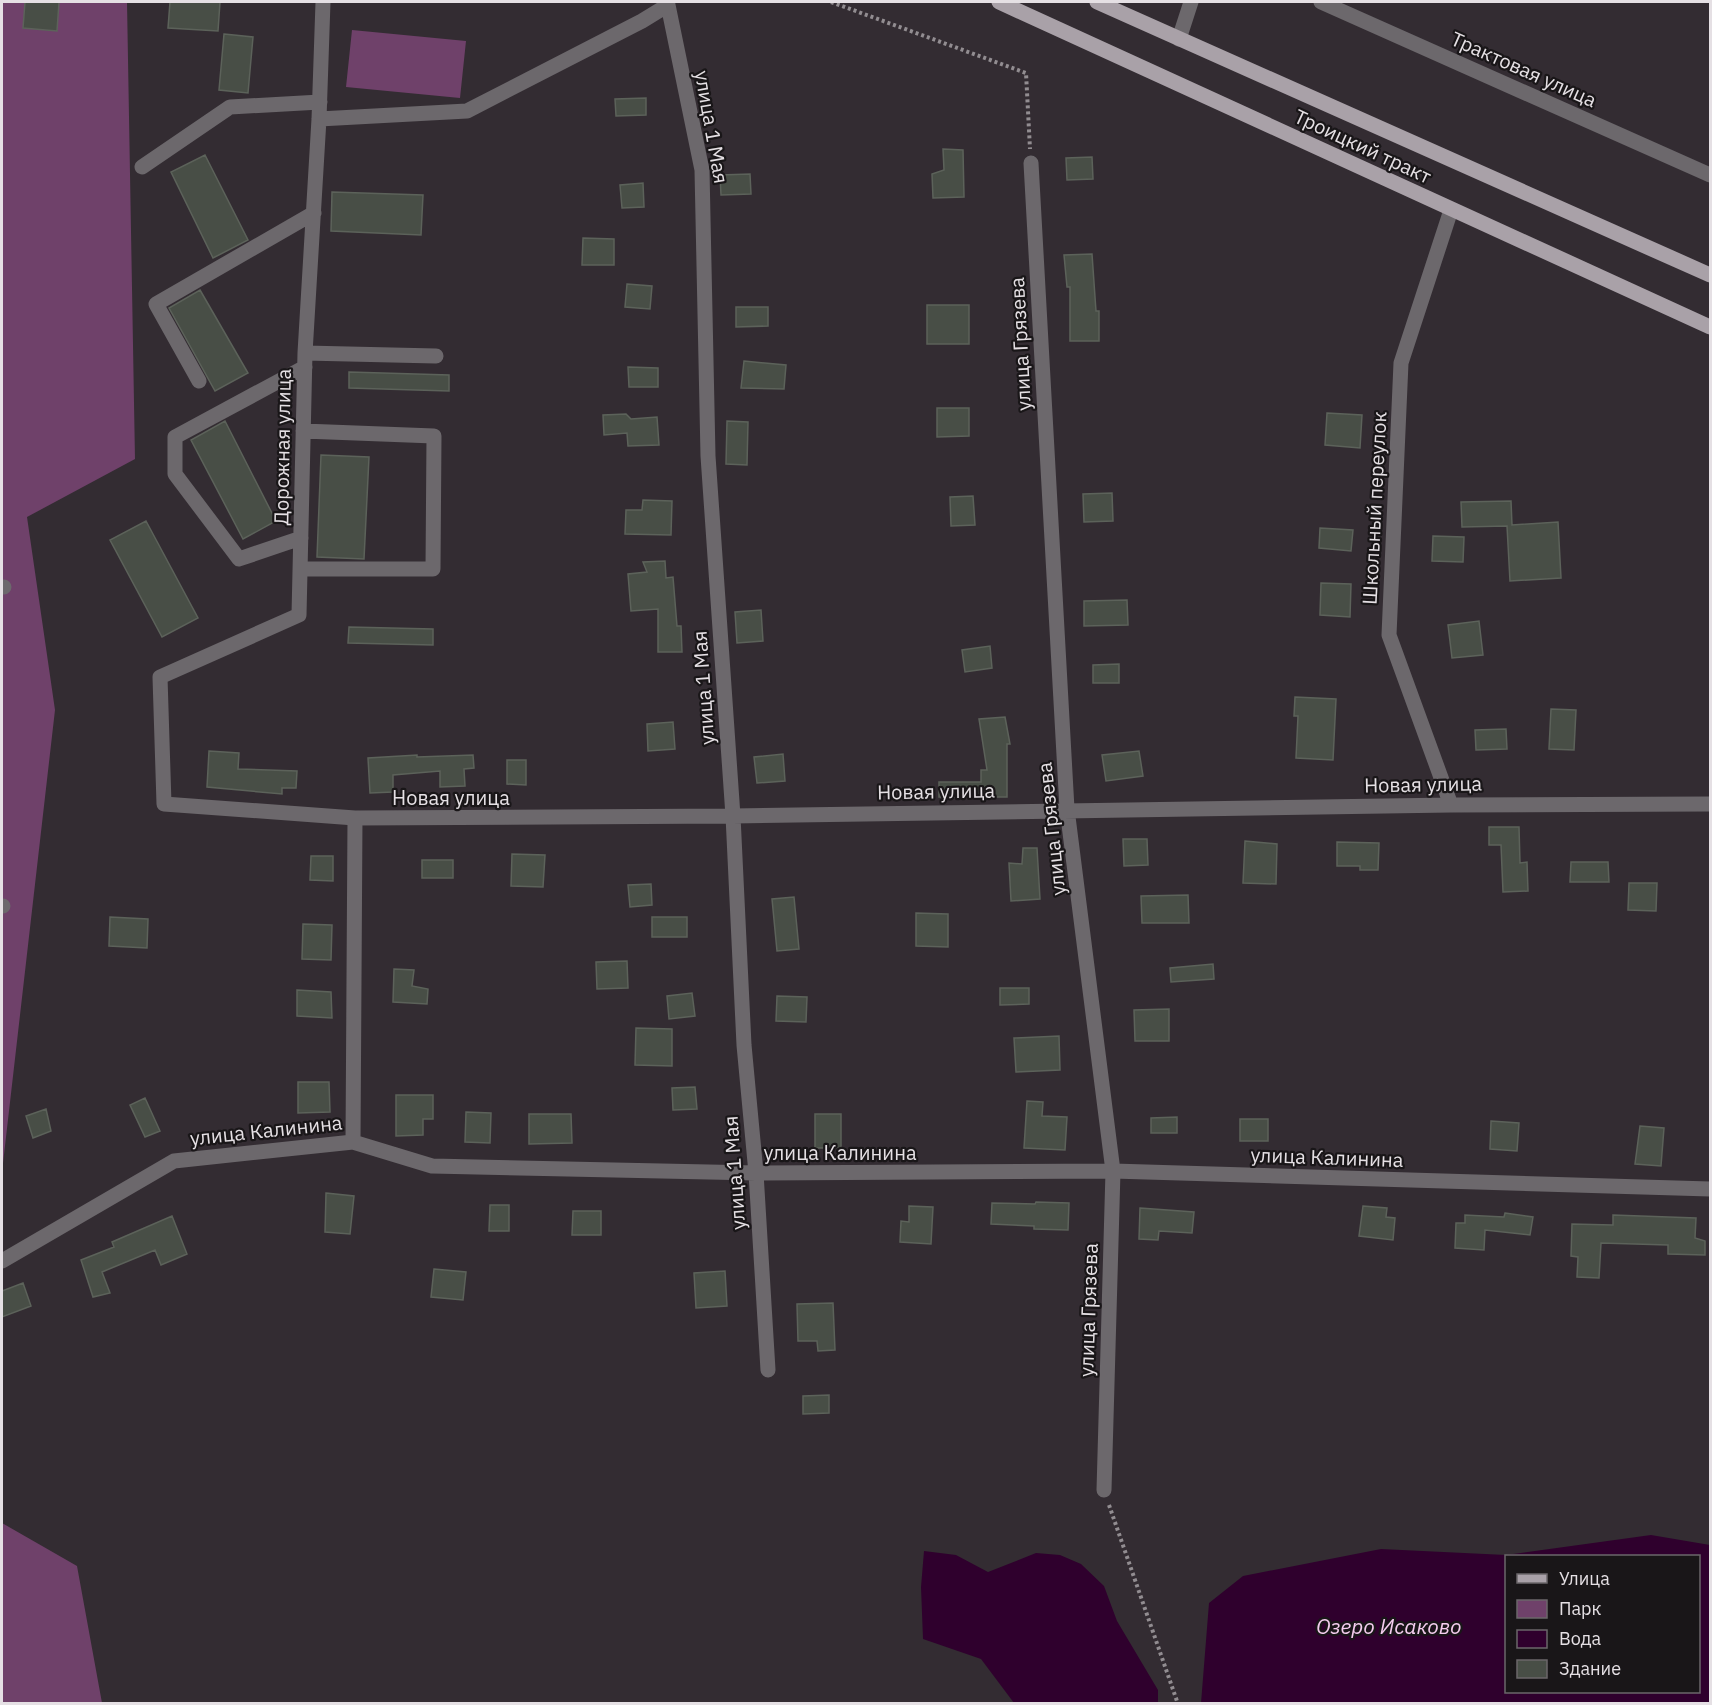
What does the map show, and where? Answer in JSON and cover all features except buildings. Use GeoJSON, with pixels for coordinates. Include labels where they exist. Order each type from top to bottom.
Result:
{"type":"FeatureCollection","features":[{"type":"Feature","properties":{"kind":"main road","name":"Троицкий тракт"},"geometry":{"type":"LineString","coordinates":[[999,2],[1710,327]]}},
{"type":"Feature","properties":{"kind":"main road","name":"Троицкий тракт"},"geometry":{"type":"LineString","coordinates":[[1097,2],[1710,276]]}},
{"type":"Feature","properties":{"kind":"street","name":"Дорожная улица"},"geometry":{"type":"LineString","coordinates":[[164,804],[160,677],[299,615],[305,360],[320,119],[323,2]]}},
{"type":"Feature","properties":{"kind":"street"},"geometry":{"type":"LineString","coordinates":[[1179,39],[1191,2]]}},
{"type":"Feature","properties":{"kind":"street","name":"Трактовая улица"},"geometry":{"type":"LineString","coordinates":[[1321,2],[1710,175]]}},
{"type":"Feature","properties":{"kind":"street","name":"улица 1 Мая"},"geometry":{"type":"LineString","coordinates":[[320,119],[466,111],[642,21],[668,5],[702,170],[708,456],[733,816],[744,1045],[756,1173],[768,1370]]}},
{"type":"Feature","properties":{"kind":"street"},"geometry":{"type":"LineString","coordinates":[[142,167],[230,107],[320,102]]}},
{"type":"Feature","properties":{"kind":"street","name":"улица Грязева"},"geometry":{"type":"LineString","coordinates":[[1031,163],[1067,809],[1113,1171],[1104,1490]]}},
{"type":"Feature","properties":{"kind":"street","name":"Школьный переулок"},"geometry":{"type":"LineString","coordinates":[[1451,805],[1389,635],[1401,363],[1452,210]]}},
{"type":"Feature","properties":{"kind":"street"},"geometry":{"type":"LineString","coordinates":[[199,381],[156,304],[314,213]]}},
{"type":"Feature","properties":{"kind":"street"},"geometry":{"type":"LineString","coordinates":[[301,538],[239,559],[175,474],[175,437],[305,360],[436,356]]}},
{"type":"Feature","properties":{"kind":"street"},"geometry":{"type":"LineString","coordinates":[[300,569],[433,569],[434,436],[303,431]]}},
{"type":"Feature","properties":{"kind":"street","name":"Новая улица"},"geometry":{"type":"LineString","coordinates":[[164,804],[355,818],[733,816],[1067,809],[1710,804]]}},
{"type":"Feature","properties":{"kind":"street"},"geometry":{"type":"LineString","coordinates":[[353,1142],[355,818]]}},
{"type":"Feature","properties":{"kind":"street","name":"улица Калинина"},"geometry":{"type":"LineString","coordinates":[[2,1261],[174,1161],[353,1142],[432,1166],[756,1173],[1113,1171],[1710,1189]]}},
{"type":"Feature","properties":{"kind":"path"},"geometry":{"type":"LineString","coordinates":[[831,2],[1026,73],[1031,163]]}},
{"type":"Feature","properties":{"kind":"path"},"geometry":{"type":"LineString","coordinates":[[1104,1490],[1178,1704]]}},
{"type":"Feature","properties":{"kind":"green space"},"geometry":{"type":"Polygon","coordinates":[[[2,2],[127,2],[135,459],[27,517],[55,710],[2,1172],[2,2]]]}},
{"type":"Feature","properties":{"kind":"green space"},"geometry":{"type":"Polygon","coordinates":[[[352,30],[466,41],[460,98],[346,87],[352,30]]]}},
{"type":"Feature","properties":{"kind":"green space"},"geometry":{"type":"Polygon","coordinates":[[[2,1523],[77,1566],[102,1703],[2,1703],[2,1523]]]}},
{"type":"Feature","properties":{"kind":"water","name":"Озеро Исаково"},"geometry":{"type":"Polygon","coordinates":[[[1651,1535],[1710,1545],[1710,1703],[1201,1703],[1209,1603],[1243,1576],[1381,1549],[1506,1555],[1651,1535]]]}},
{"type":"Feature","properties":{"kind":"water"},"geometry":{"type":"Polygon","coordinates":[[[924,1551],[956,1555],[988,1572],[1036,1553],[1060,1555],[1081,1564],[1104,1586],[1117,1621],[1158,1690],[1158,1703],[1014,1703],[981,1659],[923,1639],[921,1587],[924,1551]]]}}]}
